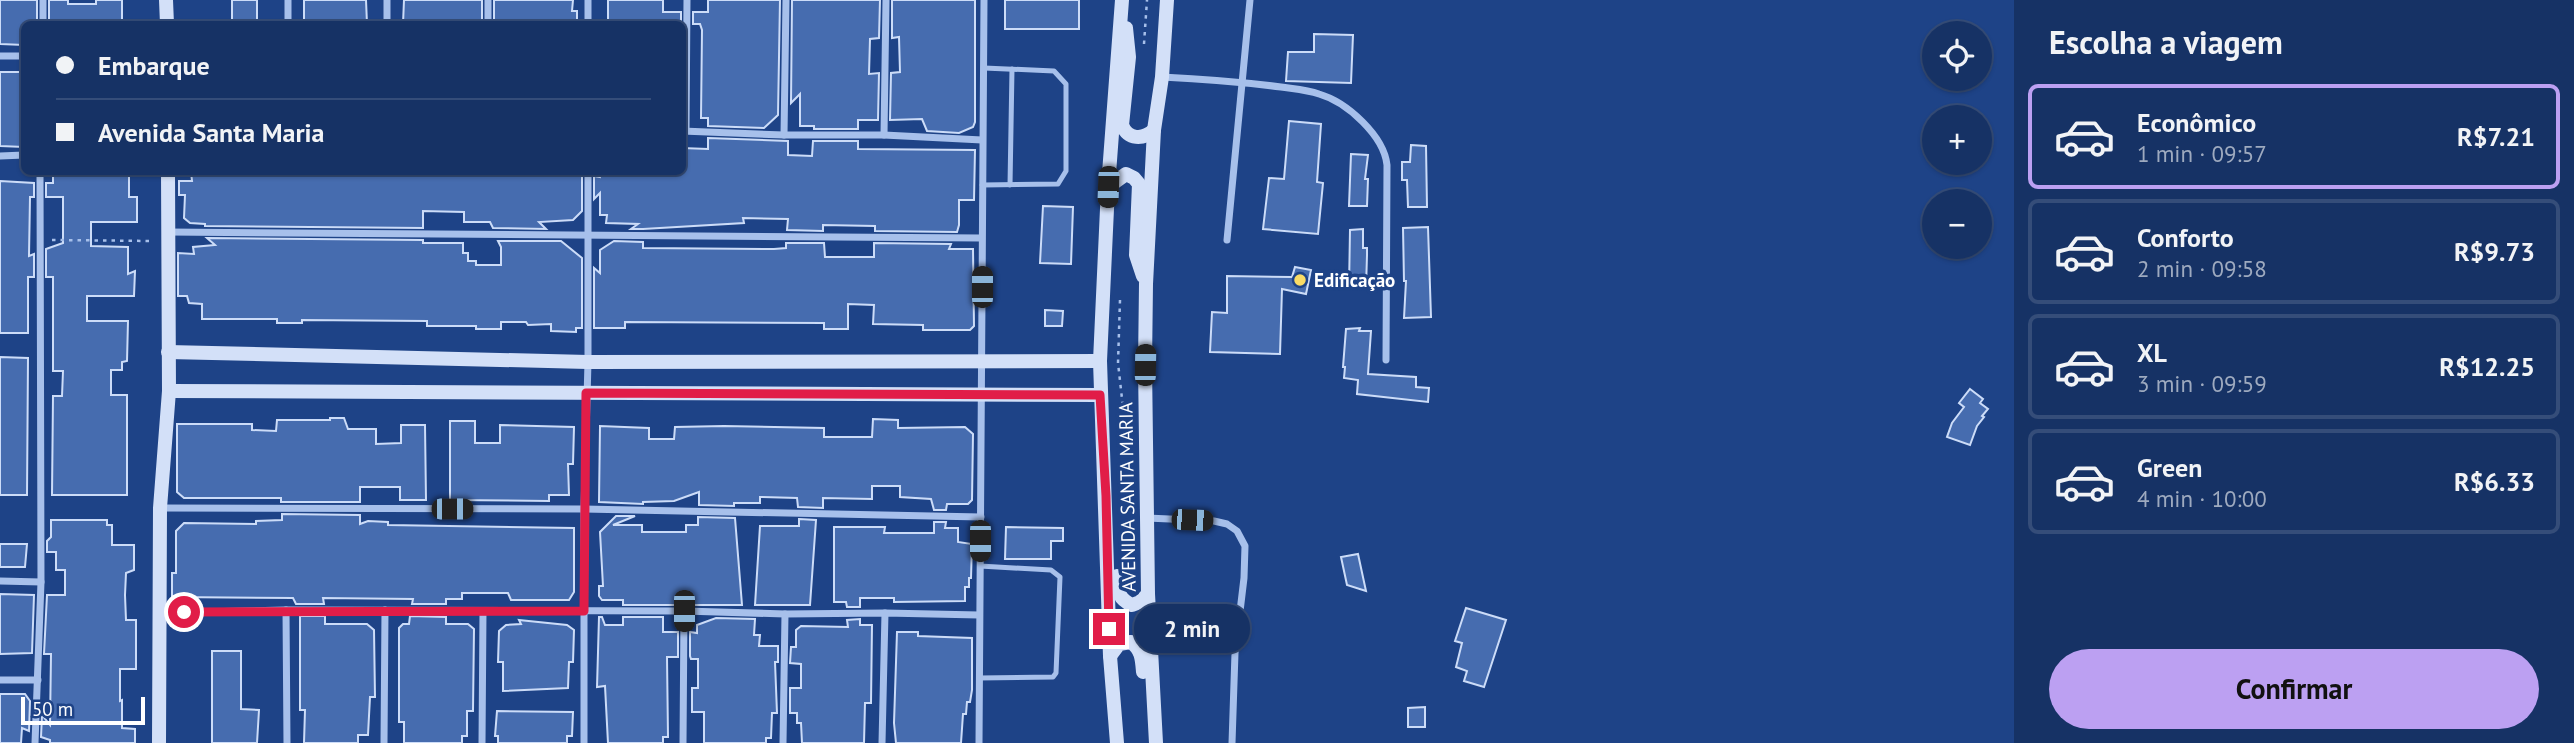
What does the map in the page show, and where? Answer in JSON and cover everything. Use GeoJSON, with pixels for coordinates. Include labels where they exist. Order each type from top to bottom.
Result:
{"type":"FeatureCollection","features":[{"type":"Feature","properties":{"kind":"street"},"geometry":{"type":"LineString","coordinates":[[43,0],[43,21]]}},
{"type":"Feature","properties":{"kind":"street"},"geometry":{"type":"LineString","coordinates":[[166,0],[167,21]]}},
{"type":"Feature","properties":{"kind":"street"},"geometry":{"type":"LineString","coordinates":[[288,0],[288,21]]}},
{"type":"Feature","properties":{"kind":"street"},"geometry":{"type":"LineString","coordinates":[[387,0],[387,21]]}},
{"type":"Feature","properties":{"kind":"street"},"geometry":{"type":"LineString","coordinates":[[488,0],[488,21]]}},
{"type":"Feature","properties":{"kind":"street"},"geometry":{"type":"LineString","coordinates":[[588,0],[588,21]]}},
{"type":"Feature","properties":{"kind":"street"},"geometry":{"type":"LineString","coordinates":[[686,44],[687,0]]}},
{"type":"Feature","properties":{"kind":"street"},"geometry":{"type":"LineString","coordinates":[[783,135],[786,0]]}},
{"type":"Feature","properties":{"kind":"street"},"geometry":{"type":"LineString","coordinates":[[884,135],[886,0]]}},
{"type":"Feature","properties":{"kind":"street"},"geometry":{"type":"LineString","coordinates":[[979,743],[984,0]]}},
{"type":"Feature","properties":{"kind":"street","name":"AVENIDA SANTA MARIA"},"geometry":{"type":"LineString","coordinates":[[1156,742],[1148,594],[1146,284],[1154,130],[1162,77],[1167,0]]}},
{"type":"Feature","properties":{"kind":"street"},"geometry":{"type":"LineString","coordinates":[[1227,240],[1250,0]]}},
{"type":"Feature","properties":{"kind":"street"},"geometry":{"type":"LineString","coordinates":[[1122,5],[1129,57],[1122,125],[1128,135],[1133,137],[1148,135],[1154,130]]}},
{"type":"Feature","properties":{"kind":"street","name":"AVENIDA SANTA MARIA"},"geometry":{"type":"LineString","coordinates":[[1117,743],[1110,656],[1100,361],[1108,187],[1122,5]]}},
{"type":"Feature","properties":{"kind":"street"},"geometry":{"type":"LineString","coordinates":[[0,56],[21,56]]}},
{"type":"Feature","properties":{"kind":"street"},"geometry":{"type":"LineString","coordinates":[[1162,77],[1242,82],[1317,93],[1330,98],[1364,124],[1386,153],[1386,360]]}},
{"type":"Feature","properties":{"kind":"street"},"geometry":{"type":"LineString","coordinates":[[686,131],[982,140]]}},
{"type":"Feature","properties":{"kind":"street"},"geometry":{"type":"LineString","coordinates":[[0,156],[21,155]]}},
{"type":"Feature","properties":{"kind":"street"},"geometry":{"type":"LineString","coordinates":[[1108,187],[1126,174],[1134,177],[1139,184],[1136,255],[1146,284]]}},
{"type":"Feature","properties":{"kind":"street"},"geometry":{"type":"LineString","coordinates":[[35,743],[41,582],[40,175]]}},
{"type":"Feature","properties":{"kind":"street"},"geometry":{"type":"LineString","coordinates":[[159,743],[160,508],[169,391],[168,175]]}},
{"type":"Feature","properties":{"kind":"street"},"geometry":{"type":"LineString","coordinates":[[584,743],[588,175]]}},
{"type":"Feature","properties":{"kind":"street"},"geometry":{"type":"LineString","coordinates":[[167,237],[589,234],[981,238]]}},
{"type":"Feature","properties":{"kind":"street"},"geometry":{"type":"LineString","coordinates":[[168,352],[588,362],[1100,361]]}},
{"type":"Feature","properties":{"kind":"street"},"geometry":{"type":"LineString","coordinates":[[169,391],[1100,395]]}},
{"type":"Feature","properties":{"kind":"street"},"geometry":{"type":"LineString","coordinates":[[1106,496],[1114,520],[1118,595],[1124,602],[1132,605],[1148,594]]}},
{"type":"Feature","properties":{"kind":"street"},"geometry":{"type":"LineString","coordinates":[[160,508],[584,509],[981,517]]}},
{"type":"Feature","properties":{"kind":"street"},"geometry":{"type":"LineString","coordinates":[[1147,518],[1227,524],[1237,531],[1245,546],[1235,653],[1232,743]]}},
{"type":"Feature","properties":{"kind":"street"},"geometry":{"type":"LineString","coordinates":[[0,581],[41,582]]}},
{"type":"Feature","properties":{"kind":"street"},"geometry":{"type":"LineString","coordinates":[[286,610],[287,743]]}},
{"type":"Feature","properties":{"kind":"street"},"geometry":{"type":"LineString","coordinates":[[384,743],[385,610]]}},
{"type":"Feature","properties":{"kind":"street"},"geometry":{"type":"LineString","coordinates":[[482,743],[484,611]]}},
{"type":"Feature","properties":{"kind":"street"},"geometry":{"type":"LineString","coordinates":[[159,612],[684,611],[979,615]]}},
{"type":"Feature","properties":{"kind":"street"},"geometry":{"type":"LineString","coordinates":[[683,743],[684,611]]}},
{"type":"Feature","properties":{"kind":"street"},"geometry":{"type":"LineString","coordinates":[[882,743],[885,612]]}},
{"type":"Feature","properties":{"kind":"street"},"geometry":{"type":"LineString","coordinates":[[783,743],[785,614]]}},
{"type":"Feature","properties":{"kind":"street"},"geometry":{"type":"LineString","coordinates":[[1110,656],[1119,644],[1125,642],[1131,642],[1142,655],[1146,718],[1156,742]]}},
{"type":"Feature","properties":{"kind":"street"},"geometry":{"type":"LineString","coordinates":[[0,680],[38,680]]}},
{"type":"Feature","properties":{"kind":"lane"},"geometry":{"type":"LineString","coordinates":[[982,185],[1058,184],[1066,171],[1066,84],[1061,76],[1054,71],[984,68]]}},
{"type":"Feature","properties":{"kind":"lane"},"geometry":{"type":"LineString","coordinates":[[1010,185],[1012,69]]}},
{"type":"Feature","properties":{"kind":"lane"},"geometry":{"type":"LineString","coordinates":[[979,678],[1053,677],[1056,673],[1060,577],[1051,570],[980,566]]}},
{"type":"Feature","properties":{"kind":"path"},"geometry":{"type":"LineString","coordinates":[[40,240],[167,237]]}},
{"type":"Feature","properties":{"kind":"building"},"geometry":{"type":"Polygon","coordinates":[[[0,0],[37,0],[37,21],[21,21],[21,45],[0,44],[0,0]]]}},
{"type":"Feature","properties":{"kind":"building"},"geometry":{"type":"Polygon","coordinates":[[[49,0],[68,0],[68,4],[96,4],[96,0],[122,0],[122,21],[49,21],[49,0]]]}},
{"type":"Feature","properties":{"kind":"building"},"geometry":{"type":"Polygon","coordinates":[[[232,0],[257,0],[257,21],[232,21],[232,0]]]}},
{"type":"Feature","properties":{"kind":"building"},"geometry":{"type":"Polygon","coordinates":[[[304,0],[366,0],[367,21],[304,21],[304,0]]]}},
{"type":"Feature","properties":{"kind":"building"},"geometry":{"type":"Polygon","coordinates":[[[404,0],[482,0],[482,21],[403,21],[404,0]]]}},
{"type":"Feature","properties":{"kind":"building"},"geometry":{"type":"Polygon","coordinates":[[[494,0],[573,0],[572,11],[577,11],[577,21],[494,21],[494,0]]]}},
{"type":"Feature","properties":{"kind":"building"},"geometry":{"type":"Polygon","coordinates":[[[608,0],[663,0],[663,12],[681,12],[681,21],[608,21],[608,0]]]}},
{"type":"Feature","properties":{"kind":"building"},"geometry":{"type":"Polygon","coordinates":[[[708,0],[780,0],[778,115],[764,128],[708,126],[708,118],[701,118],[702,30],[700,24],[693,24],[693,12],[708,12],[708,0]]]}},
{"type":"Feature","properties":{"kind":"building"},"geometry":{"type":"Polygon","coordinates":[[[792,0],[880,0],[879,38],[870,39],[869,74],[879,73],[878,120],[858,120],[858,129],[814,129],[814,126],[800,126],[800,94],[791,103],[792,0]]]}},
{"type":"Feature","properties":{"kind":"building"},"geometry":{"type":"Polygon","coordinates":[[[892,0],[975,0],[973,127],[959,133],[927,131],[922,119],[890,120],[891,73],[900,72],[899,37],[892,38],[892,0]]]}},
{"type":"Feature","properties":{"kind":"building"},"geometry":{"type":"Polygon","coordinates":[[[1005,0],[1079,0],[1079,29],[1005,29],[1005,0]]]}},
{"type":"Feature","properties":{"kind":"building"},"geometry":{"type":"Polygon","coordinates":[[[1314,34],[1353,35],[1351,83],[1286,81],[1288,52],[1314,52],[1314,34]]]}},
{"type":"Feature","properties":{"kind":"building"},"geometry":{"type":"Polygon","coordinates":[[[0,72],[21,72],[21,147],[0,146],[0,72]]]}},
{"type":"Feature","properties":{"kind":"building"},"geometry":{"type":"Polygon","coordinates":[[[1289,121],[1321,124],[1317,182],[1323,183],[1318,234],[1263,229],[1269,178],[1284,179],[1289,121]]]}},
{"type":"Feature","properties":{"kind":"building"},"geometry":{"type":"Polygon","coordinates":[[[708,138],[788,141],[788,155],[812,156],[813,141],[858,141],[858,149],[975,150],[974,200],[959,200],[957,232],[875,231],[875,226],[823,225],[823,231],[787,230],[788,219],[743,218],[744,223],[631,229],[638,224],[606,223],[607,215],[600,215],[600,193],[594,199],[594,176],[686,175],[686,148],[708,149],[708,138]]]}},
{"type":"Feature","properties":{"kind":"building"},"geometry":{"type":"Polygon","coordinates":[[[1411,145],[1426,146],[1427,207],[1408,207],[1407,180],[1402,180],[1402,162],[1410,162],[1411,145]]]}},
{"type":"Feature","properties":{"kind":"building"},"geometry":{"type":"Polygon","coordinates":[[[1351,154],[1368,155],[1365,179],[1368,179],[1367,206],[1349,206],[1351,154]]]}},
{"type":"Feature","properties":{"kind":"building"},"geometry":{"type":"Polygon","coordinates":[[[53,175],[129,175],[129,197],[137,197],[137,222],[91,222],[91,246],[128,247],[128,274],[135,271],[134,296],[87,296],[87,321],[128,321],[127,361],[122,362],[122,370],[111,370],[111,395],[127,395],[127,495],[52,495],[53,396],[62,396],[63,371],[53,371],[53,277],[46,277],[46,249],[63,243],[63,197],[46,197],[46,183],[53,183],[53,175]]]}},
{"type":"Feature","properties":{"kind":"building"},"geometry":{"type":"Polygon","coordinates":[[[191,175],[582,175],[582,211],[573,220],[539,222],[546,229],[493,228],[490,222],[464,222],[464,212],[423,211],[423,228],[205,226],[190,223],[184,218],[185,195],[179,195],[179,181],[192,181],[191,175]]]}},
{"type":"Feature","properties":{"kind":"building"},"geometry":{"type":"Polygon","coordinates":[[[0,181],[34,183],[34,197],[30,197],[29,256],[34,254],[34,277],[28,277],[28,333],[0,333],[0,181]]]}},
{"type":"Feature","properties":{"kind":"building"},"geometry":{"type":"Polygon","coordinates":[[[1043,206],[1073,207],[1071,264],[1040,263],[1043,206]]]}},
{"type":"Feature","properties":{"kind":"building"},"geometry":{"type":"Polygon","coordinates":[[[1428,227],[1431,317],[1404,318],[1406,281],[1403,228],[1428,227]]]}},
{"type":"Feature","properties":{"kind":"building"},"geometry":{"type":"Polygon","coordinates":[[[1363,229],[1363,248],[1367,248],[1366,288],[1349,288],[1350,230],[1363,229]]]}},
{"type":"Feature","properties":{"kind":"building"},"geometry":{"type":"Polygon","coordinates":[[[207,238],[423,240],[423,243],[463,243],[463,253],[468,253],[468,261],[476,261],[476,265],[501,265],[501,247],[498,241],[561,241],[582,258],[582,328],[576,328],[576,332],[551,331],[551,324],[528,325],[526,322],[501,322],[501,329],[476,329],[476,326],[427,326],[427,321],[302,320],[302,323],[277,323],[277,319],[202,319],[202,304],[189,303],[187,296],[178,296],[178,253],[194,254],[193,247],[215,245],[207,238]]]}},
{"type":"Feature","properties":{"kind":"building"},"geometry":{"type":"Polygon","coordinates":[[[614,241],[643,242],[643,248],[774,249],[786,248],[786,243],[824,243],[825,257],[874,257],[874,243],[951,244],[949,249],[973,249],[974,326],[970,330],[923,330],[923,325],[873,324],[874,305],[848,304],[848,329],[824,329],[824,323],[625,322],[625,328],[594,328],[594,268],[600,273],[600,250],[614,241]]]}},
{"type":"Feature","properties":{"kind":"building"},"geometry":{"type":"Polygon","coordinates":[[[1295,267],[1311,270],[1306,294],[1282,289],[1280,354],[1210,352],[1212,312],[1227,313],[1227,276],[1292,277],[1295,267]]]}},
{"type":"Feature","properties":{"kind":"building"},"geometry":{"type":"Polygon","coordinates":[[[1045,310],[1063,311],[1062,326],[1045,326],[1045,310]]]}},
{"type":"Feature","properties":{"kind":"building"},"geometry":{"type":"Polygon","coordinates":[[[1360,328],[1359,331],[1371,331],[1368,374],[1416,377],[1416,387],[1429,388],[1428,402],[1357,394],[1358,380],[1344,378],[1343,367],[1346,329],[1360,328]]]}},
{"type":"Feature","properties":{"kind":"building"},"geometry":{"type":"Polygon","coordinates":[[[0,357],[28,358],[27,495],[0,495],[0,357]]]}},
{"type":"Feature","properties":{"kind":"building"},"geometry":{"type":"Polygon","coordinates":[[[1970,389],[1983,399],[1980,403],[1988,409],[1977,426],[1970,445],[1947,437],[1952,423],[1964,407],[1959,403],[1970,389]]]}},
{"type":"Feature","properties":{"kind":"building"},"geometry":{"type":"Polygon","coordinates":[[[344,418],[348,429],[376,429],[376,444],[401,443],[401,425],[425,425],[426,500],[400,500],[400,487],[360,487],[360,502],[281,502],[281,498],[184,498],[177,492],[177,424],[252,424],[252,430],[276,431],[277,420],[344,418]]]}},
{"type":"Feature","properties":{"kind":"building"},"geometry":{"type":"Polygon","coordinates":[[[873,419],[898,420],[898,428],[965,427],[973,434],[972,500],[968,504],[947,504],[946,510],[934,510],[931,499],[900,497],[900,486],[872,486],[872,499],[823,498],[823,508],[798,507],[797,498],[760,497],[760,503],[734,503],[734,506],[699,505],[699,492],[674,501],[643,504],[599,502],[600,426],[649,428],[649,439],[674,439],[675,427],[724,426],[824,428],[824,437],[872,437],[873,419]]]}},
{"type":"Feature","properties":{"kind":"building"},"geometry":{"type":"Polygon","coordinates":[[[450,421],[475,421],[475,443],[500,443],[500,425],[574,427],[573,464],[568,464],[569,495],[549,495],[549,501],[450,500],[450,421]]]}},
{"type":"Feature","properties":{"kind":"building"},"geometry":{"type":"Polygon","coordinates":[[[282,514],[360,515],[360,524],[368,521],[388,522],[388,525],[574,528],[574,592],[569,600],[511,600],[508,593],[462,593],[462,599],[446,599],[446,604],[412,604],[413,599],[323,598],[324,604],[296,604],[293,598],[172,597],[172,573],[176,573],[176,531],[184,523],[256,524],[256,521],[282,520],[282,514]]]}},
{"type":"Feature","properties":{"kind":"building"},"geometry":{"type":"Polygon","coordinates":[[[616,516],[635,516],[613,525],[642,525],[642,532],[686,532],[686,525],[698,525],[698,517],[735,518],[742,605],[623,605],[623,600],[602,600],[599,596],[599,586],[603,586],[600,532],[616,516]]]}},
{"type":"Feature","properties":{"kind":"building"},"geometry":{"type":"Polygon","coordinates":[[[799,519],[816,520],[810,605],[755,605],[760,526],[799,526],[799,519]]]}},
{"type":"Feature","properties":{"kind":"building"},"geometry":{"type":"Polygon","coordinates":[[[51,520],[107,520],[107,525],[112,525],[112,545],[134,545],[134,570],[126,573],[125,595],[126,620],[136,620],[136,669],[120,669],[120,701],[122,700],[122,728],[135,729],[135,743],[50,743],[50,740],[41,737],[42,715],[50,725],[51,654],[44,654],[47,595],[65,595],[65,570],[56,570],[56,552],[47,552],[47,541],[51,537],[51,520]]]}},
{"type":"Feature","properties":{"kind":"building"},"geometry":{"type":"Polygon","coordinates":[[[934,522],[946,522],[945,528],[958,528],[958,542],[972,544],[971,578],[969,587],[965,587],[965,601],[894,602],[894,598],[860,598],[860,607],[847,607],[846,602],[834,602],[834,527],[885,527],[884,533],[934,533],[934,522]]]}},
{"type":"Feature","properties":{"kind":"building"},"geometry":{"type":"Polygon","coordinates":[[[1006,527],[1063,528],[1063,541],[1051,541],[1051,559],[1005,559],[1006,527]]]}},
{"type":"Feature","properties":{"kind":"building"},"geometry":{"type":"Polygon","coordinates":[[[0,544],[27,544],[25,567],[0,567],[0,544]]]}},
{"type":"Feature","properties":{"kind":"building"},"geometry":{"type":"Polygon","coordinates":[[[1358,554],[1366,591],[1347,585],[1341,557],[1358,554]]]}},
{"type":"Feature","properties":{"kind":"building"},"geometry":{"type":"Polygon","coordinates":[[[0,594],[34,595],[32,653],[0,654],[0,594]]]}},
{"type":"Feature","properties":{"kind":"building"},"geometry":{"type":"Polygon","coordinates":[[[1466,608],[1506,620],[1484,687],[1464,681],[1467,671],[1456,667],[1462,643],[1455,641],[1466,608]]]}},
{"type":"Feature","properties":{"kind":"building"},"geometry":{"type":"Polygon","coordinates":[[[300,616],[325,616],[325,624],[367,624],[374,630],[375,697],[370,697],[368,735],[358,735],[358,743],[304,743],[305,710],[300,710],[300,616]]]}},
{"type":"Feature","properties":{"kind":"building"},"geometry":{"type":"Polygon","coordinates":[[[410,616],[446,617],[446,624],[468,624],[474,629],[473,711],[467,711],[467,736],[462,736],[462,743],[404,743],[404,722],[399,722],[399,628],[403,624],[409,624],[410,616]]]}},
{"type":"Feature","properties":{"kind":"building"},"geometry":{"type":"Polygon","coordinates":[[[599,617],[602,617],[605,625],[623,625],[623,617],[663,617],[663,632],[678,632],[678,657],[667,657],[668,737],[663,737],[663,743],[608,743],[605,686],[597,687],[599,617]]]}},
{"type":"Feature","properties":{"kind":"building"},"geometry":{"type":"Polygon","coordinates":[[[716,618],[755,619],[754,635],[760,635],[759,646],[778,646],[778,662],[775,662],[777,713],[772,713],[771,738],[766,738],[766,743],[704,743],[704,712],[692,712],[692,688],[698,688],[698,659],[691,659],[690,656],[690,632],[697,633],[697,625],[716,618]]]}},
{"type":"Feature","properties":{"kind":"building"},"geometry":{"type":"Polygon","coordinates":[[[860,619],[860,625],[872,625],[871,703],[865,703],[864,743],[802,743],[801,723],[797,723],[797,713],[790,713],[790,688],[801,688],[801,664],[790,663],[791,647],[796,647],[796,630],[801,626],[848,627],[847,620],[860,619]]]}},
{"type":"Feature","properties":{"kind":"building"},"geometry":{"type":"Polygon","coordinates":[[[519,620],[567,625],[574,630],[573,662],[569,662],[568,688],[503,691],[503,662],[498,662],[499,631],[506,625],[521,624],[519,620]]]}},
{"type":"Feature","properties":{"kind":"building"},"geometry":{"type":"Polygon","coordinates":[[[897,632],[918,632],[918,636],[972,638],[972,690],[966,714],[963,714],[961,743],[896,743],[894,723],[897,632]]]}},
{"type":"Feature","properties":{"kind":"building"},"geometry":{"type":"Polygon","coordinates":[[[212,651],[241,651],[241,709],[259,710],[257,743],[212,743],[212,651]]]}},
{"type":"Feature","properties":{"kind":"building"},"geometry":{"type":"Polygon","coordinates":[[[0,694],[25,694],[30,701],[29,731],[22,728],[21,743],[0,743],[0,694]]]}},
{"type":"Feature","properties":{"kind":"building"},"geometry":{"type":"Polygon","coordinates":[[[1425,707],[1425,727],[1408,727],[1408,708],[1425,707]]]}},
{"type":"Feature","properties":{"kind":"building"},"geometry":{"type":"Polygon","coordinates":[[[497,711],[573,712],[572,736],[567,736],[567,743],[498,743],[498,736],[495,736],[497,711]]]}},
{"type":"Feature","properties":{"kind":"place","name":"Edificação"},"geometry":{"type":"Point","coordinates":[1300,280]}},
{"type":"Feature","properties":{"kind":"route"},"geometry":{"type":"LineString","coordinates":[[184,612],[584,611],[586,393],[1100,395],[1106,496],[1109,629]]}}]}
